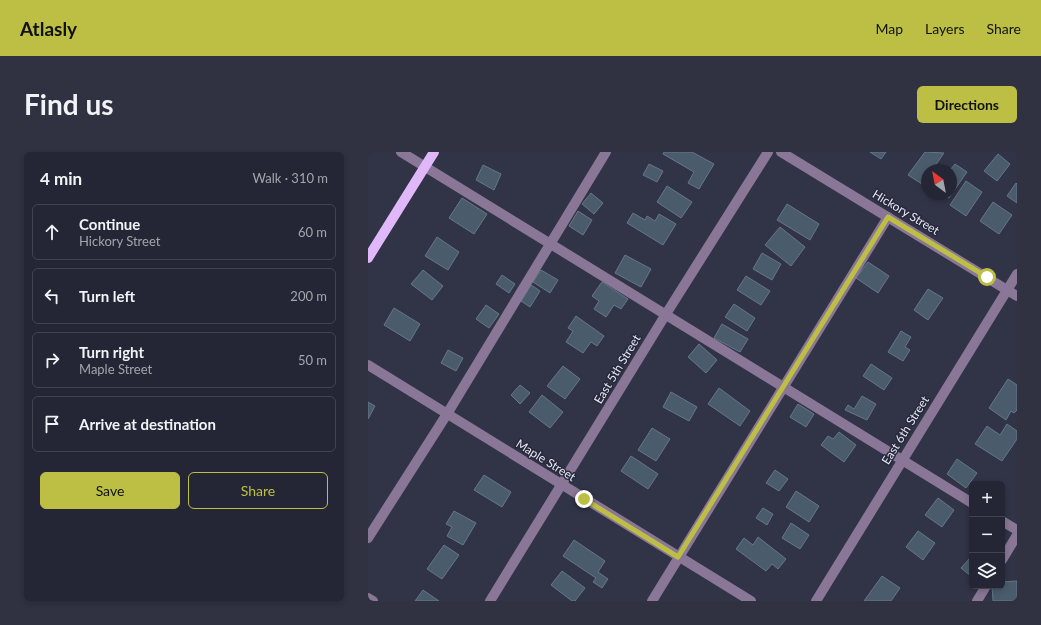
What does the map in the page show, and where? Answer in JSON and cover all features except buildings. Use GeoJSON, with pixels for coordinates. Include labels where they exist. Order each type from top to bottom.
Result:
{"type":"FeatureCollection","features":[{"type":"Feature","properties":{"kind":"main road"},"geometry":{"type":"LineString","coordinates":[[368,258],[434,152]]}},
{"type":"Feature","properties":{"kind":"street"},"geometry":{"type":"LineString","coordinates":[[401,152],[969,501]]}},
{"type":"Feature","properties":{"kind":"street"},"geometry":{"type":"LineString","coordinates":[[368,538],[446,414],[606,152]]}},
{"type":"Feature","properties":{"kind":"street","name":"East 5th Street"},"geometry":{"type":"LineString","coordinates":[[490,601],[666,314],[768,152]]}},
{"type":"Feature","properties":{"kind":"street","name":"Hickory Street"},"geometry":{"type":"LineString","coordinates":[[781,152],[1017,296]]}},
{"type":"Feature","properties":{"kind":"street"},"geometry":{"type":"LineString","coordinates":[[652,601],[888,217]]}},
{"type":"Feature","properties":{"kind":"street","name":"East 6th Street"},"geometry":{"type":"LineString","coordinates":[[816,601],[1017,274]]}},
{"type":"Feature","properties":{"kind":"street","name":"Maple Street"},"geometry":{"type":"LineString","coordinates":[[368,365],[751,601]]}},
{"type":"Feature","properties":{"kind":"street"},"geometry":{"type":"LineString","coordinates":[[1005,523],[1017,530]]}},
{"type":"Feature","properties":{"kind":"street"},"geometry":{"type":"LineString","coordinates":[[1005,555],[1017,535]]}},
{"type":"Feature","properties":{"kind":"street"},"geometry":{"type":"LineString","coordinates":[[977,601],[984,589]]}},
{"type":"Feature","properties":{"kind":"street"},"geometry":{"type":"LineString","coordinates":[[368,598],[373,601]]}},
{"type":"Feature","properties":{"kind":"route"},"geometry":{"type":"LineString","coordinates":[[584,499],[678,557],[888,217],[987,277]]}}]}
